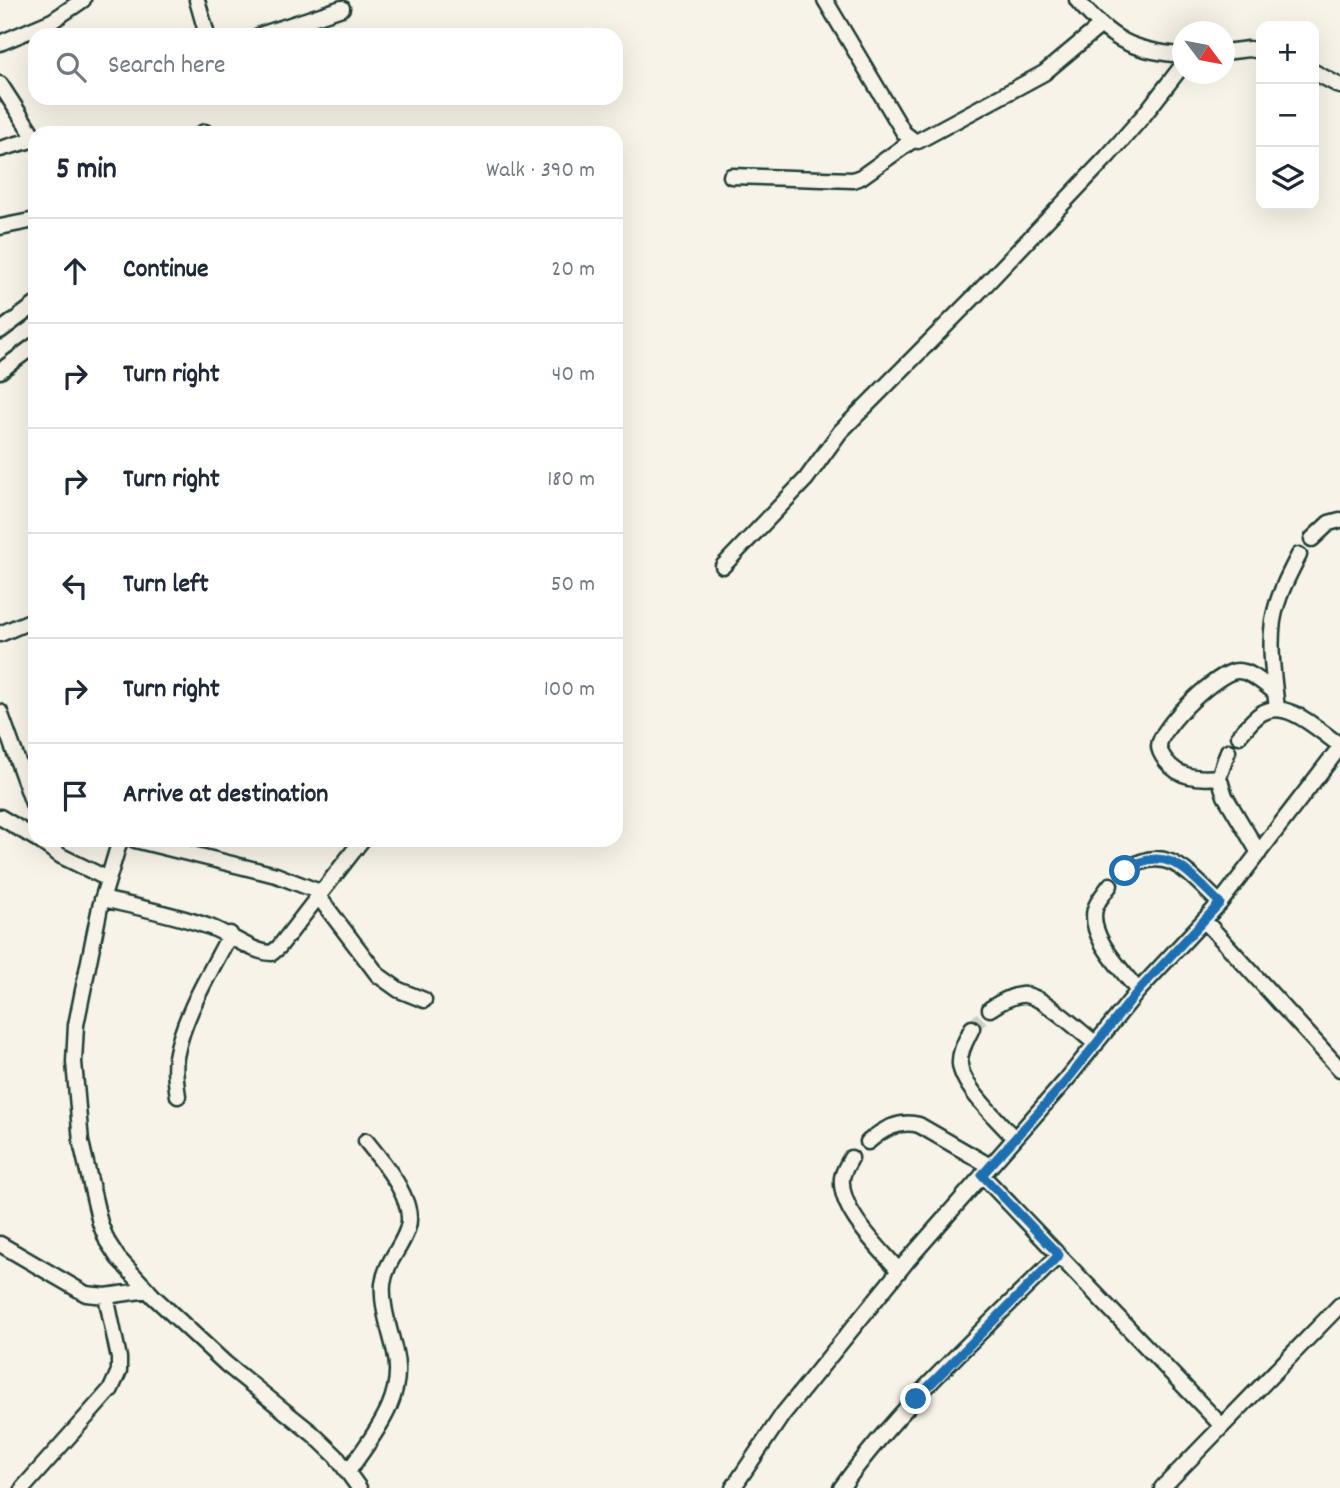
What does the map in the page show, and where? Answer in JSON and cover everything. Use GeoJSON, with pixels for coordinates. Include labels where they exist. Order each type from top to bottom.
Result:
{"type":"FeatureCollection","features":[{"type":"Feature","properties":{"kind":"street"},"geometry":{"type":"LineString","coordinates":[[35,28],[52,21],[83,0]]}},
{"type":"Feature","properties":{"kind":"street"},"geometry":{"type":"LineString","coordinates":[[197,0],[205,28]]}},
{"type":"Feature","properties":{"kind":"street"},"geometry":{"type":"LineString","coordinates":[[825,0],[904,134],[912,140]]}},
{"type":"Feature","properties":{"kind":"street"},"geometry":{"type":"LineString","coordinates":[[1077,0],[1100,26],[1113,36],[1149,51],[1172,54]]}},
{"type":"Feature","properties":{"kind":"street"},"geometry":{"type":"LineString","coordinates":[[281,28],[342,8]]}},
{"type":"Feature","properties":{"kind":"street"},"geometry":{"type":"LineString","coordinates":[[731,176],[853,180],[861,177],[912,140],[922,139],[1027,84],[1064,58],[1100,26]]}},
{"type":"Feature","properties":{"kind":"street"},"geometry":{"type":"LineString","coordinates":[[0,43],[28,31]]}},
{"type":"Feature","properties":{"kind":"street"},"geometry":{"type":"LineString","coordinates":[[1235,51],[1256,50]]}},
{"type":"Feature","properties":{"kind":"street"},"geometry":{"type":"LineString","coordinates":[[1319,75],[1340,86]]}},
{"type":"Feature","properties":{"kind":"street"},"geometry":{"type":"LineString","coordinates":[[723,566],[806,479],[840,432],[1107,157],[1144,116],[1172,79]]}},
{"type":"Feature","properties":{"kind":"street"},"geometry":{"type":"LineString","coordinates":[[2,89],[28,128]]}},
{"type":"Feature","properties":{"kind":"street"},"geometry":{"type":"LineString","coordinates":[[0,149],[28,140]]}},
{"type":"Feature","properties":{"kind":"street"},"geometry":{"type":"LineString","coordinates":[[0,227],[28,221]]}},
{"type":"Feature","properties":{"kind":"street"},"geometry":{"type":"LineString","coordinates":[[0,331],[28,310]]}},
{"type":"Feature","properties":{"kind":"street"},"geometry":{"type":"LineString","coordinates":[[0,370],[28,350]]}},
{"type":"Feature","properties":{"kind":"street"},"geometry":{"type":"LineString","coordinates":[[1312,539],[1329,523],[1340,520]]}},
{"type":"Feature","properties":{"kind":"street"},"geometry":{"type":"LineString","coordinates":[[1277,709],[1272,661],[1273,622],[1282,591],[1299,555]]}},
{"type":"Feature","properties":{"kind":"street"},"geometry":{"type":"LineString","coordinates":[[0,634],[28,622]]}},
{"type":"Feature","properties":{"kind":"street"},"geometry":{"type":"LineString","coordinates":[[1219,777],[1198,778],[1175,772],[1163,758],[1160,746],[1166,729],[1214,680],[1226,673],[1238,671],[1249,674],[1275,692]]}},
{"type":"Feature","properties":{"kind":"street"},"geometry":{"type":"LineString","coordinates":[[733,1488],[783,1414],[900,1271],[1096,1044],[1138,991],[1220,903],[1340,746],[1290,711],[1277,709],[1265,711],[1255,718],[1239,736]]}},
{"type":"Feature","properties":{"kind":"street"},"geometry":{"type":"LineString","coordinates":[[0,712],[28,790]]}},
{"type":"Feature","properties":{"kind":"street"},"geometry":{"type":"LineString","coordinates":[[1228,751],[1219,777],[1225,796],[1259,853]]}},
{"type":"Feature","properties":{"kind":"street"},"geometry":{"type":"LineString","coordinates":[[0,817],[28,833]]}},
{"type":"Feature","properties":{"kind":"street"},"geometry":{"type":"LineString","coordinates":[[49,847],[61,856],[108,879]]}},
{"type":"Feature","properties":{"kind":"street"},"geometry":{"type":"LineString","coordinates":[[118,847],[102,899],[76,1025],[74,1062],[81,1142],[100,1223],[118,1258],[191,1334],[313,1434],[359,1488]]}},
{"type":"Feature","properties":{"kind":"street"},"geometry":{"type":"LineString","coordinates":[[163,847],[276,875],[319,894],[378,975],[399,990],[424,1000]]}},
{"type":"Feature","properties":{"kind":"street"},"geometry":{"type":"LineString","coordinates":[[102,899],[169,914],[230,934],[256,950],[272,953],[356,847]]}},
{"type":"Feature","properties":{"kind":"street"},"geometry":{"type":"LineString","coordinates":[[1125,871],[1137,862],[1149,858],[1163,859],[1179,865],[1220,903]]}},
{"type":"Feature","properties":{"kind":"street"},"geometry":{"type":"LineString","coordinates":[[1110,885],[1096,906],[1094,923],[1097,935],[1138,991]]}},
{"type":"Feature","properties":{"kind":"street"},"geometry":{"type":"LineString","coordinates":[[1204,920],[1340,1069]]}},
{"type":"Feature","properties":{"kind":"street"},"geometry":{"type":"LineString","coordinates":[[178,1096],[176,1057],[183,1033],[230,934]]}},
{"type":"Feature","properties":{"kind":"street"},"geometry":{"type":"LineString","coordinates":[[990,1009],[1022,994],[1036,997],[1096,1044]]}},
{"type":"Feature","properties":{"kind":"street"},"geometry":{"type":"LineString","coordinates":[[972,1028],[962,1048],[960,1063],[964,1076],[973,1091],[1014,1138]]}},
{"type":"Feature","properties":{"kind":"street"},"geometry":{"type":"LineString","coordinates":[[868,1142],[894,1125],[919,1125],[986,1171],[1059,1255],[1223,1426]]}},
{"type":"Feature","properties":{"kind":"street"},"geometry":{"type":"LineString","coordinates":[[348,1472],[382,1422],[398,1387],[398,1363],[383,1299],[383,1282],[387,1264],[409,1223],[409,1209],[398,1187],[366,1141]]}},
{"type":"Feature","properties":{"kind":"street"},"geometry":{"type":"LineString","coordinates":[[851,1158],[842,1175],[842,1192],[849,1209],[900,1271]]}},
{"type":"Feature","properties":{"kind":"street"},"geometry":{"type":"LineString","coordinates":[[0,1244],[78,1291],[106,1296],[148,1290]]}},
{"type":"Feature","properties":{"kind":"street"},"geometry":{"type":"LineString","coordinates":[[841,1488],[866,1454],[916,1399],[1059,1255]]}},
{"type":"Feature","properties":{"kind":"street"},"geometry":{"type":"LineString","coordinates":[[23,1488],[111,1389],[119,1371],[119,1358],[106,1296]]}},
{"type":"Feature","properties":{"kind":"street"},"geometry":{"type":"LineString","coordinates":[[1162,1488],[1340,1305]]}},
{"type":"Feature","properties":{"kind":"tunnel"},"geometry":{"type":"LineString","coordinates":[[972,1028],[990,1009]]}},
{"type":"Feature","properties":{"kind":"route"},"geometry":{"type":"LineString","coordinates":[[916,1399],[1059,1255],[982,1175],[1068,1079],[1138,991],[1220,903],[1179,865],[1163,859],[1149,858],[1137,862],[1125,871]]}}]}
